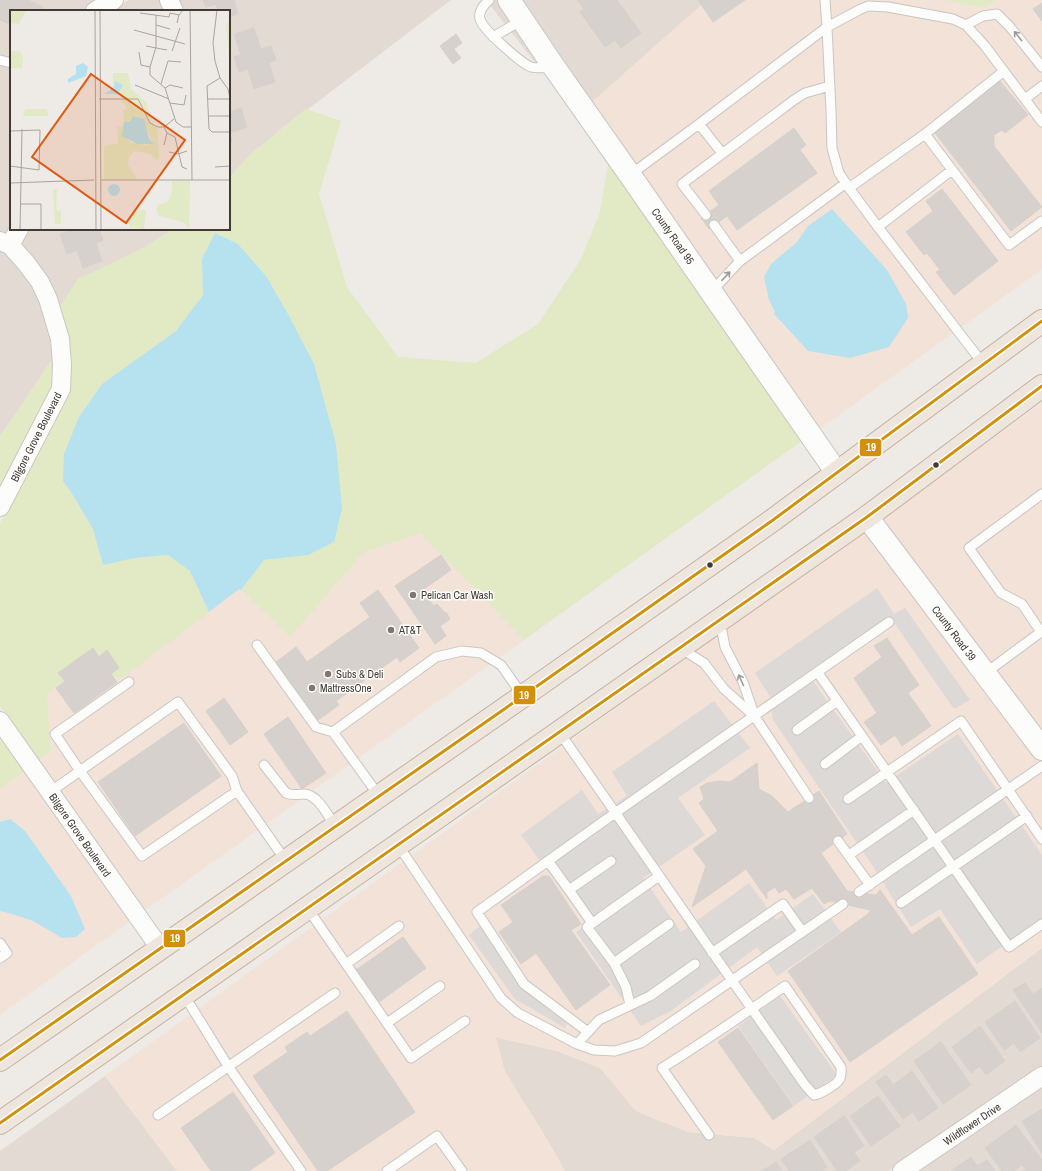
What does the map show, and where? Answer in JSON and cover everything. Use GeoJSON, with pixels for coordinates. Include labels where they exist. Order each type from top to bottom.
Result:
{"type":"FeatureCollection","features":[{"type":"Feature","properties":{"kind":"highway"},"geometry":{"type":"LineString","coordinates":[[0,1060],[773,520],[1042,321]]}},
{"type":"Feature","properties":{"kind":"highway"},"geometry":{"type":"LineString","coordinates":[[0,1124],[867,517],[1042,386]]}},
{"type":"Feature","properties":{"kind":"street"},"geometry":{"type":"LineString","coordinates":[[97,10],[114,0]]}},
{"type":"Feature","properties":{"kind":"street"},"geometry":{"type":"LineString","coordinates":[[170,0],[174,10]]}},
{"type":"Feature","properties":{"kind":"street","name":"County Road 95"},"geometry":{"type":"LineString","coordinates":[[509,0],[554,67],[837,473]]}},
{"type":"Feature","properties":{"kind":"street"},"geometry":{"type":"LineString","coordinates":[[5,243],[18,230]]}},
{"type":"Feature","properties":{"kind":"street","name":"Bilgore Grove Boulevard"},"geometry":{"type":"LineString","coordinates":[[0,507],[61,389],[62,371],[60,339],[48,299],[40,282],[5,243]]}},
{"type":"Feature","properties":{"kind":"street","name":"County Road 39"},"geometry":{"type":"LineString","coordinates":[[867,517],[1042,749]]}},
{"type":"Feature","properties":{"kind":"street","name":"Bilgore Grove Boulevard"},"geometry":{"type":"LineString","coordinates":[[0,721],[160,948]]}},
{"type":"Feature","properties":{"kind":"street","name":"Wildflower Drive"},"geometry":{"type":"LineString","coordinates":[[902,1171],[1042,1076]]}},
{"type":"Feature","properties":{"kind":"lane"},"geometry":{"type":"LineString","coordinates":[[489,0],[480,12],[480,18],[482,24],[493,36],[531,67],[554,67]]}},
{"type":"Feature","properties":{"kind":"lane"},"geometry":{"type":"LineString","coordinates":[[825,0],[832,148],[840,173],[878,227],[984,365]]}},
{"type":"Feature","properties":{"kind":"lane"},"geometry":{"type":"LineString","coordinates":[[630,175],[700,124],[827,26],[868,6],[888,7],[953,19],[966,25],[1004,71],[1042,122]]}},
{"type":"Feature","properties":{"kind":"lane"},"geometry":{"type":"LineString","coordinates":[[966,25],[983,16],[997,14],[1010,27],[1042,67]]}},
{"type":"Feature","properties":{"kind":"lane"},"geometry":{"type":"LineString","coordinates":[[493,36],[522,20]]}},
{"type":"Feature","properties":{"kind":"lane"},"geometry":{"type":"LineString","coordinates":[[0,60],[10,63]]}},
{"type":"Feature","properties":{"kind":"lane"},"geometry":{"type":"LineString","coordinates":[[711,292],[740,260],[847,185],[925,134],[1004,71]]}},
{"type":"Feature","properties":{"kind":"lane"},"geometry":{"type":"LineString","coordinates":[[706,214],[682,184],[794,100],[805,93],[830,86]]}},
{"type":"Feature","properties":{"kind":"lane"},"geometry":{"type":"LineString","coordinates":[[1025,99],[1042,86]]}},
{"type":"Feature","properties":{"kind":"lane"},"geometry":{"type":"LineString","coordinates":[[700,124],[722,153]]}},
{"type":"Feature","properties":{"kind":"lane"},"geometry":{"type":"LineString","coordinates":[[925,134],[1009,245],[1042,221]]}},
{"type":"Feature","properties":{"kind":"lane"},"geometry":{"type":"LineString","coordinates":[[878,227],[952,170]]}},
{"type":"Feature","properties":{"kind":"lane"},"geometry":{"type":"LineString","coordinates":[[714,225],[740,260]]}},
{"type":"Feature","properties":{"kind":"lane"},"geometry":{"type":"LineString","coordinates":[[984,674],[1042,632],[1022,604],[1001,593],[968,548],[1042,494]]}},
{"type":"Feature","properties":{"kind":"lane"},"geometry":{"type":"LineString","coordinates":[[720,621],[725,647],[742,682],[755,717],[809,798]]}},
{"type":"Feature","properties":{"kind":"lane"},"geometry":{"type":"LineString","coordinates":[[588,1032],[524,984],[477,912],[615,813],[755,717],[889,622]]}},
{"type":"Feature","properties":{"kind":"lane"},"geometry":{"type":"LineString","coordinates":[[257,645],[316,727],[333,732],[378,796]]}},
{"type":"Feature","properties":{"kind":"lane"},"geometry":{"type":"LineString","coordinates":[[680,648],[704,663],[724,689],[755,717]]}},
{"type":"Feature","properties":{"kind":"lane"},"geometry":{"type":"LineString","coordinates":[[333,732],[436,657],[462,651],[481,653],[501,666],[522,696]]}},
{"type":"Feature","properties":{"kind":"lane"},"geometry":{"type":"LineString","coordinates":[[818,673],[1009,947],[1042,924]]}},
{"type":"Feature","properties":{"kind":"lane"},"geometry":{"type":"LineString","coordinates":[[129,682],[55,734],[142,856],[237,790]]}},
{"type":"Feature","properties":{"kind":"lane"},"geometry":{"type":"LineString","coordinates":[[797,730],[837,701]]}},
{"type":"Feature","properties":{"kind":"lane"},"geometry":{"type":"LineString","coordinates":[[50,792],[178,702],[232,776],[237,790],[286,861]]}},
{"type":"Feature","properties":{"kind":"lane"},"geometry":{"type":"LineString","coordinates":[[848,799],[888,773],[961,721],[1042,839]]}},
{"type":"Feature","properties":{"kind":"lane"},"geometry":{"type":"LineString","coordinates":[[560,733],[712,953],[752,1009],[805,1085],[814,1095],[818,1094],[839,1082],[841,1077],[841,1067],[785,986],[752,1009],[708,1039],[662,1068],[709,1135]]}},
{"type":"Feature","properties":{"kind":"lane"},"geometry":{"type":"LineString","coordinates":[[824,764],[862,736]]}},
{"type":"Feature","properties":{"kind":"lane"},"geometry":{"type":"LineString","coordinates":[[264,765],[286,793],[290,795],[311,795],[317,799],[335,826]]}},
{"type":"Feature","properties":{"kind":"lane"},"geometry":{"type":"LineString","coordinates":[[859,892],[1042,766]]}},
{"type":"Feature","properties":{"kind":"lane"},"geometry":{"type":"LineString","coordinates":[[849,855],[914,810]]}},
{"type":"Feature","properties":{"kind":"lane"},"geometry":{"type":"LineString","coordinates":[[901,903],[1026,816]]}},
{"type":"Feature","properties":{"kind":"lane"},"geometry":{"type":"LineString","coordinates":[[838,841],[870,885]]}},
{"type":"Feature","properties":{"kind":"lane"},"geometry":{"type":"LineString","coordinates":[[398,845],[501,998],[518,1013],[577,1044],[594,1050],[615,1051],[641,1043],[843,904]]}},
{"type":"Feature","properties":{"kind":"lane"},"geometry":{"type":"LineString","coordinates":[[569,890],[611,860]]}},
{"type":"Feature","properties":{"kind":"lane"},"geometry":{"type":"LineString","coordinates":[[548,861],[592,923]]}},
{"type":"Feature","properties":{"kind":"lane"},"geometry":{"type":"LineString","coordinates":[[630,1005],[626,987],[614,963],[587,927],[659,876]]}},
{"type":"Feature","properties":{"kind":"lane"},"geometry":{"type":"LineString","coordinates":[[712,953],[783,904],[802,931]]}},
{"type":"Feature","properties":{"kind":"lane"},"geometry":{"type":"LineString","coordinates":[[308,909],[411,1058],[465,1021]]}},
{"type":"Feature","properties":{"kind":"lane"},"geometry":{"type":"LineString","coordinates":[[614,963],[669,924]]}},
{"type":"Feature","properties":{"kind":"lane"},"geometry":{"type":"LineString","coordinates":[[346,964],[399,926]]}},
{"type":"Feature","properties":{"kind":"lane"},"geometry":{"type":"LineString","coordinates":[[0,943],[7,953],[0,958]]}},
{"type":"Feature","properties":{"kind":"lane"},"geometry":{"type":"LineString","coordinates":[[577,1044],[599,1020],[650,996],[695,964]]}},
{"type":"Feature","properties":{"kind":"lane"},"geometry":{"type":"LineString","coordinates":[[387,1023],[440,986]]}},
{"type":"Feature","properties":{"kind":"lane"},"geometry":{"type":"LineString","coordinates":[[158,1115],[336,993]]}},
{"type":"Feature","properties":{"kind":"lane"},"geometry":{"type":"LineString","coordinates":[[184,995],[228,1066],[301,1171]]}},
{"type":"Feature","properties":{"kind":"lane"},"geometry":{"type":"LineString","coordinates":[[387,1171],[437,1136],[462,1171]]}},
{"type":"Feature","properties":{"kind":"shaded area"},"geometry":{"type":"Polygon","coordinates":[[[0,0],[98,0],[83,10],[10,10],[10,229],[6,235],[0,232],[0,0]]]}},
{"type":"Feature","properties":{"kind":"shaded area"},"geometry":{"type":"Polygon","coordinates":[[[129,0],[160,0],[164,10],[112,10],[129,0]]]}},
{"type":"Feature","properties":{"kind":"shaded area"},"geometry":{"type":"Polygon","coordinates":[[[179,0],[451,0],[307,110],[306,109],[251,154],[230,177],[230,10],[183,10],[179,0]]]}},
{"type":"Feature","properties":{"kind":"shaded area"},"geometry":{"type":"Polygon","coordinates":[[[486,0],[498,0],[577,116],[486,0]]]}},
{"type":"Feature","properties":{"kind":"shaded area"},"geometry":{"type":"Polygon","coordinates":[[[519,0],[707,0],[590,104],[519,0]]]}},
{"type":"Feature","properties":{"kind":"shaded area"},"geometry":{"type":"Polygon","coordinates":[[[707,0],[943,0],[984,8],[996,0],[1042,0],[1042,269],[818,430],[590,104],[707,0]],[[808,226],[797,242],[771,264],[764,277],[775,312],[774,315],[808,351],[887,270],[863,245],[808,226]]]}},
{"type":"Feature","properties":{"kind":"shaded area"},"geometry":{"type":"Polygon","coordinates":[[[27,230],[172,230],[143,248],[59,308],[20,243],[27,230]]]}},
{"type":"Feature","properties":{"kind":"shaded area"},"geometry":{"type":"Polygon","coordinates":[[[0,250],[4,252],[33,287],[40,302],[51,341],[53,358],[0,436],[0,250]]]}},
{"type":"Feature","properties":{"kind":"shaded area"},"geometry":{"type":"Polygon","coordinates":[[[1042,403],[1042,736],[880,519],[1042,403]]]}},
{"type":"Feature","properties":{"kind":"shaded area"},"geometry":{"type":"Polygon","coordinates":[[[865,529],[1042,765],[1042,948],[774,1150],[754,1138],[688,1132],[636,1111],[600,1068],[557,1051],[496,1037],[505,1072],[565,1171],[177,1171],[105,1076],[865,529]]]}},
{"type":"Feature","properties":{"kind":"shaded area"},"geometry":{"type":"Polygon","coordinates":[[[420,533],[524,640],[144,911],[39,761],[51,751],[47,695],[75,670],[239,589],[290,637],[363,553],[420,533]]]}},
{"type":"Feature","properties":{"kind":"shaded area"},"geometry":{"type":"Polygon","coordinates":[[[877,588],[894,614],[905,608],[970,700],[954,709],[890,617],[808,674],[886,783],[958,734],[1042,855],[1042,918],[977,964],[940,909],[911,927],[872,865],[773,720],[771,698],[755,673],[877,588]]]}},
{"type":"Feature","properties":{"kind":"shaded area"},"geometry":{"type":"Polygon","coordinates":[[[714,701],[750,748],[678,798],[705,835],[643,878],[681,932],[749,883],[776,920],[813,894],[841,932],[777,976],[757,947],[671,1011],[641,1026],[576,932],[587,924],[521,835],[582,790],[598,814],[627,796],[612,772],[714,701]]]}},
{"type":"Feature","properties":{"kind":"shaded area"},"geometry":{"type":"Polygon","coordinates":[[[25,771],[130,921],[0,1015],[0,911],[33,921],[62,938],[10,819],[0,822],[0,790],[25,771]]]}},
{"type":"Feature","properties":{"kind":"shaded area"},"geometry":{"type":"Polygon","coordinates":[[[480,926],[524,988],[569,1015],[565,1028],[515,999],[469,935],[480,926]]]}},
{"type":"Feature","properties":{"kind":"shaded area"},"geometry":{"type":"Polygon","coordinates":[[[1042,948],[1042,1067],[888,1171],[565,1171],[505,1072],[495,1037],[557,1051],[600,1068],[636,1111],[688,1132],[754,1138],[774,1150],[1042,948]]]}},
{"type":"Feature","properties":{"kind":"shaded area"},"geometry":{"type":"Polygon","coordinates":[[[780,996],[837,1075],[794,1106],[738,1026],[780,996]]]}},
{"type":"Feature","properties":{"kind":"shaded area"},"geometry":{"type":"Polygon","coordinates":[[[105,1076],[177,1171],[0,1171],[0,1151],[105,1076]]]}},
{"type":"Feature","properties":{"kind":"shaded area"},"geometry":{"type":"Polygon","coordinates":[[[1042,1086],[1042,1171],[916,1171],[1042,1086]]]}},
{"type":"Feature","properties":{"kind":"green space"},"geometry":{"type":"Polygon","coordinates":[[[943,0],[996,0],[984,8],[943,0]]]}},
{"type":"Feature","properties":{"kind":"green space"},"geometry":{"type":"Polygon","coordinates":[[[306,109],[341,121],[319,194],[347,287],[398,357],[476,363],[538,324],[581,259],[600,212],[609,159],[803,440],[524,640],[420,533],[363,553],[290,637],[241,590],[264,560],[308,555],[266,276],[238,244],[215,234],[202,259],[203,295],[176,331],[102,384],[79,417],[63,481],[93,529],[103,564],[134,558],[168,555],[190,571],[209,612],[123,678],[75,670],[47,695],[51,751],[39,761],[0,706],[0,524],[69,392],[59,308],[78,279],[143,248],[172,230],[230,230],[230,177],[251,154],[306,109]]]}},
{"type":"Feature","properties":{"kind":"green space"},"geometry":{"type":"Polygon","coordinates":[[[53,358],[53,388],[0,490],[0,436],[53,358]]]}},
{"type":"Feature","properties":{"kind":"green space"},"geometry":{"type":"Polygon","coordinates":[[[0,736],[25,771],[0,790],[0,736]]]}},
{"type":"Feature","properties":{"kind":"water"},"geometry":{"type":"Polygon","coordinates":[[[832,209],[887,270],[906,304],[908,318],[889,347],[850,358],[808,351],[774,314],[775,312],[769,300],[764,277],[771,264],[797,242],[808,226],[832,209]]]}},
{"type":"Feature","properties":{"kind":"water"},"geometry":{"type":"Polygon","coordinates":[[[215,233],[238,244],[266,276],[314,364],[336,444],[342,509],[334,542],[308,555],[264,560],[241,590],[239,589],[209,612],[190,571],[168,555],[134,558],[103,565],[93,529],[63,481],[64,454],[79,417],[102,384],[176,331],[203,295],[202,259],[215,233]]]}},
{"type":"Feature","properties":{"kind":"water"},"geometry":{"type":"Polygon","coordinates":[[[10,819],[25,831],[71,896],[85,929],[76,937],[62,938],[33,921],[0,911],[0,822],[10,819]]]}},
{"type":"Feature","properties":{"kind":"building"},"geometry":{"type":"Polygon","coordinates":[[[0,0],[28,0],[43,7],[42,10],[10,10],[10,25],[0,20],[0,0]]]}},
{"type":"Feature","properties":{"kind":"building"},"geometry":{"type":"Polygon","coordinates":[[[203,0],[234,0],[238,14],[230,17],[230,10],[218,10],[216,4],[206,7],[203,0]]]}},
{"type":"Feature","properties":{"kind":"building"},"geometry":{"type":"Polygon","coordinates":[[[577,0],[617,0],[641,33],[621,48],[615,40],[605,47],[580,12],[584,9],[577,0]]]}},
{"type":"Feature","properties":{"kind":"building"},"geometry":{"type":"Polygon","coordinates":[[[698,0],[745,0],[713,22],[698,0]]]}},
{"type":"Feature","properties":{"kind":"building"},"geometry":{"type":"Polygon","coordinates":[[[1042,3],[1042,21],[1033,9],[1042,3]]]}},
{"type":"Feature","properties":{"kind":"building"},"geometry":{"type":"Polygon","coordinates":[[[254,28],[261,49],[271,46],[276,60],[269,63],[275,82],[254,89],[248,69],[239,72],[234,57],[241,55],[234,34],[254,28]]]}},
{"type":"Feature","properties":{"kind":"building"},"geometry":{"type":"Polygon","coordinates":[[[456,34],[462,43],[454,49],[461,58],[453,64],[440,46],[456,34]]]}},
{"type":"Feature","properties":{"kind":"building"},"geometry":{"type":"Polygon","coordinates":[[[1000,81],[1028,115],[1005,133],[1002,130],[994,135],[994,146],[1042,207],[1011,231],[935,133],[1000,81]]]}},
{"type":"Feature","properties":{"kind":"building"},"geometry":{"type":"Polygon","coordinates":[[[241,108],[247,127],[230,133],[230,112],[241,108]]]}},
{"type":"Feature","properties":{"kind":"building"},"geometry":{"type":"Polygon","coordinates":[[[794,128],[806,145],[800,150],[817,173],[737,230],[727,216],[709,229],[701,218],[719,205],[709,191],[794,128]]]}},
{"type":"Feature","properties":{"kind":"building"},"geometry":{"type":"Polygon","coordinates":[[[942,189],[998,261],[954,295],[936,272],[940,270],[927,253],[924,255],[906,232],[933,211],[926,201],[942,189]]]}},
{"type":"Feature","properties":{"kind":"building"},"geometry":{"type":"Polygon","coordinates":[[[99,230],[103,240],[96,243],[102,261],[83,268],[77,250],[67,254],[60,234],[69,231],[99,230]]]}},
{"type":"Feature","properties":{"kind":"building","name":"Pelican Car Wash"},"geometry":{"type":"Polygon","coordinates":[[[441,555],[451,570],[421,591],[434,606],[437,604],[446,614],[446,612],[450,619],[440,626],[446,636],[435,644],[395,586],[441,555]]]}},
{"type":"Feature","properties":{"kind":"building"},"geometry":{"type":"Polygon","coordinates":[[[378,590],[419,648],[400,662],[397,657],[336,701],[339,705],[318,720],[276,662],[296,647],[307,662],[370,617],[360,603],[378,590]]]}},
{"type":"Feature","properties":{"kind":"building"},"geometry":{"type":"Polygon","coordinates":[[[887,638],[919,685],[908,693],[931,726],[902,746],[895,735],[881,745],[864,722],[877,713],[854,678],[882,657],[874,646],[887,638]]]}},
{"type":"Feature","properties":{"kind":"building"},"geometry":{"type":"Polygon","coordinates":[[[93,648],[99,657],[107,650],[119,668],[111,674],[117,682],[74,713],[56,688],[65,681],[58,673],[93,648]]]}},
{"type":"Feature","properties":{"kind":"building"},"geometry":{"type":"Polygon","coordinates":[[[224,698],[248,732],[230,745],[206,711],[224,698]]]}},
{"type":"Feature","properties":{"kind":"building"},"geometry":{"type":"Polygon","coordinates":[[[288,717],[326,773],[302,789],[264,734],[288,717]]]}},
{"type":"Feature","properties":{"kind":"building"},"geometry":{"type":"Polygon","coordinates":[[[184,723],[221,776],[135,836],[98,782],[184,723]]]}},
{"type":"Feature","properties":{"kind":"building"},"geometry":{"type":"Polygon","coordinates":[[[757,763],[759,789],[772,796],[788,812],[819,791],[847,834],[821,853],[847,891],[876,895],[880,890],[912,935],[939,917],[978,974],[850,1062],[788,971],[868,914],[870,910],[830,901],[824,904],[812,888],[794,899],[786,889],[779,893],[775,887],[767,892],[767,899],[746,869],[692,907],[706,866],[693,849],[718,831],[699,803],[704,799],[700,787],[707,783],[720,781],[730,782],[757,763]]]}},
{"type":"Feature","properties":{"kind":"building"},"geometry":{"type":"Polygon","coordinates":[[[543,876],[549,876],[581,924],[571,930],[610,985],[576,1010],[536,953],[521,964],[499,932],[513,922],[501,905],[543,876]]]}},
{"type":"Feature","properties":{"kind":"building"},"geometry":{"type":"Polygon","coordinates":[[[403,937],[426,968],[379,1002],[356,970],[403,937]]]}},
{"type":"Feature","properties":{"kind":"building"},"geometry":{"type":"Polygon","coordinates":[[[1025,983],[1033,994],[1042,988],[1042,1033],[1013,990],[1025,983]]]}},
{"type":"Feature","properties":{"kind":"building"},"geometry":{"type":"Polygon","coordinates":[[[1015,1001],[1040,1038],[1020,1052],[1014,1043],[1004,1050],[985,1022],[1015,1001]]]}},
{"type":"Feature","properties":{"kind":"building"},"geometry":{"type":"Polygon","coordinates":[[[347,1011],[415,1112],[327,1171],[318,1171],[253,1076],[288,1052],[285,1047],[307,1032],[310,1036],[347,1011]]]}},
{"type":"Feature","properties":{"kind":"building"},"geometry":{"type":"Polygon","coordinates":[[[980,1026],[1005,1061],[986,1075],[980,1066],[971,1073],[952,1047],[980,1026]]]}},
{"type":"Feature","properties":{"kind":"building"},"geometry":{"type":"Polygon","coordinates":[[[738,1028],[793,1106],[773,1120],[718,1042],[738,1028]]]}},
{"type":"Feature","properties":{"kind":"building"},"geometry":{"type":"Polygon","coordinates":[[[941,1042],[971,1085],[943,1104],[914,1061],[941,1042]]]}},
{"type":"Feature","properties":{"kind":"building"},"geometry":{"type":"Polygon","coordinates":[[[912,1071],[938,1108],[919,1121],[913,1112],[903,1119],[876,1082],[886,1075],[893,1085],[912,1071]]]}},
{"type":"Feature","properties":{"kind":"building"},"geometry":{"type":"Polygon","coordinates":[[[233,1092],[275,1153],[249,1171],[211,1171],[181,1128],[233,1092]]]}},
{"type":"Feature","properties":{"kind":"building"},"geometry":{"type":"Polygon","coordinates":[[[878,1096],[900,1126],[871,1146],[850,1116],[878,1096]]]}},
{"type":"Feature","properties":{"kind":"building"},"geometry":{"type":"Polygon","coordinates":[[[1042,1109],[1042,1154],[1022,1121],[1042,1109]]]}},
{"type":"Feature","properties":{"kind":"building"},"geometry":{"type":"Polygon","coordinates":[[[844,1116],[864,1146],[854,1152],[860,1161],[846,1171],[837,1171],[814,1137],[844,1116]]]}},
{"type":"Feature","properties":{"kind":"building"},"geometry":{"type":"Polygon","coordinates":[[[1016,1125],[1042,1160],[1042,1171],[1027,1171],[1022,1165],[1014,1171],[1002,1171],[985,1148],[1016,1125]]]}},
{"type":"Feature","properties":{"kind":"building"},"geometry":{"type":"Polygon","coordinates":[[[810,1140],[827,1167],[821,1171],[789,1171],[781,1159],[810,1140]]]}},
{"type":"Feature","properties":{"kind":"building"},"geometry":{"type":"Polygon","coordinates":[[[971,1157],[977,1166],[987,1160],[995,1171],[951,1171],[971,1157]]]}},
{"type":"Feature","properties":{"kind":"building"},"geometry":{"type":"Polygon","coordinates":[[[776,1162],[782,1171],[762,1171],[776,1162]]]}},
{"type":"Feature","properties":{"kind":"transit line","name":"19"},"geometry":{"type":"LineString","coordinates":[[0,1060],[773,520],[1042,321]]}},
{"type":"Feature","properties":{"kind":"transit line","name":"19"},"geometry":{"type":"LineString","coordinates":[[0,1123],[867,517],[1042,386]]}},
{"type":"Feature","properties":{"kind":"place","name":"Pelican Car Wash"},"geometry":{"type":"Point","coordinates":[413,595]}},
{"type":"Feature","properties":{"kind":"place","name":"AT&T"},"geometry":{"type":"Point","coordinates":[391,630]}},
{"type":"Feature","properties":{"kind":"place","name":"Subs & Deli"},"geometry":{"type":"Point","coordinates":[328,674]}},
{"type":"Feature","properties":{"kind":"place","name":"MattressOne"},"geometry":{"type":"Point","coordinates":[312,688]}}]}
